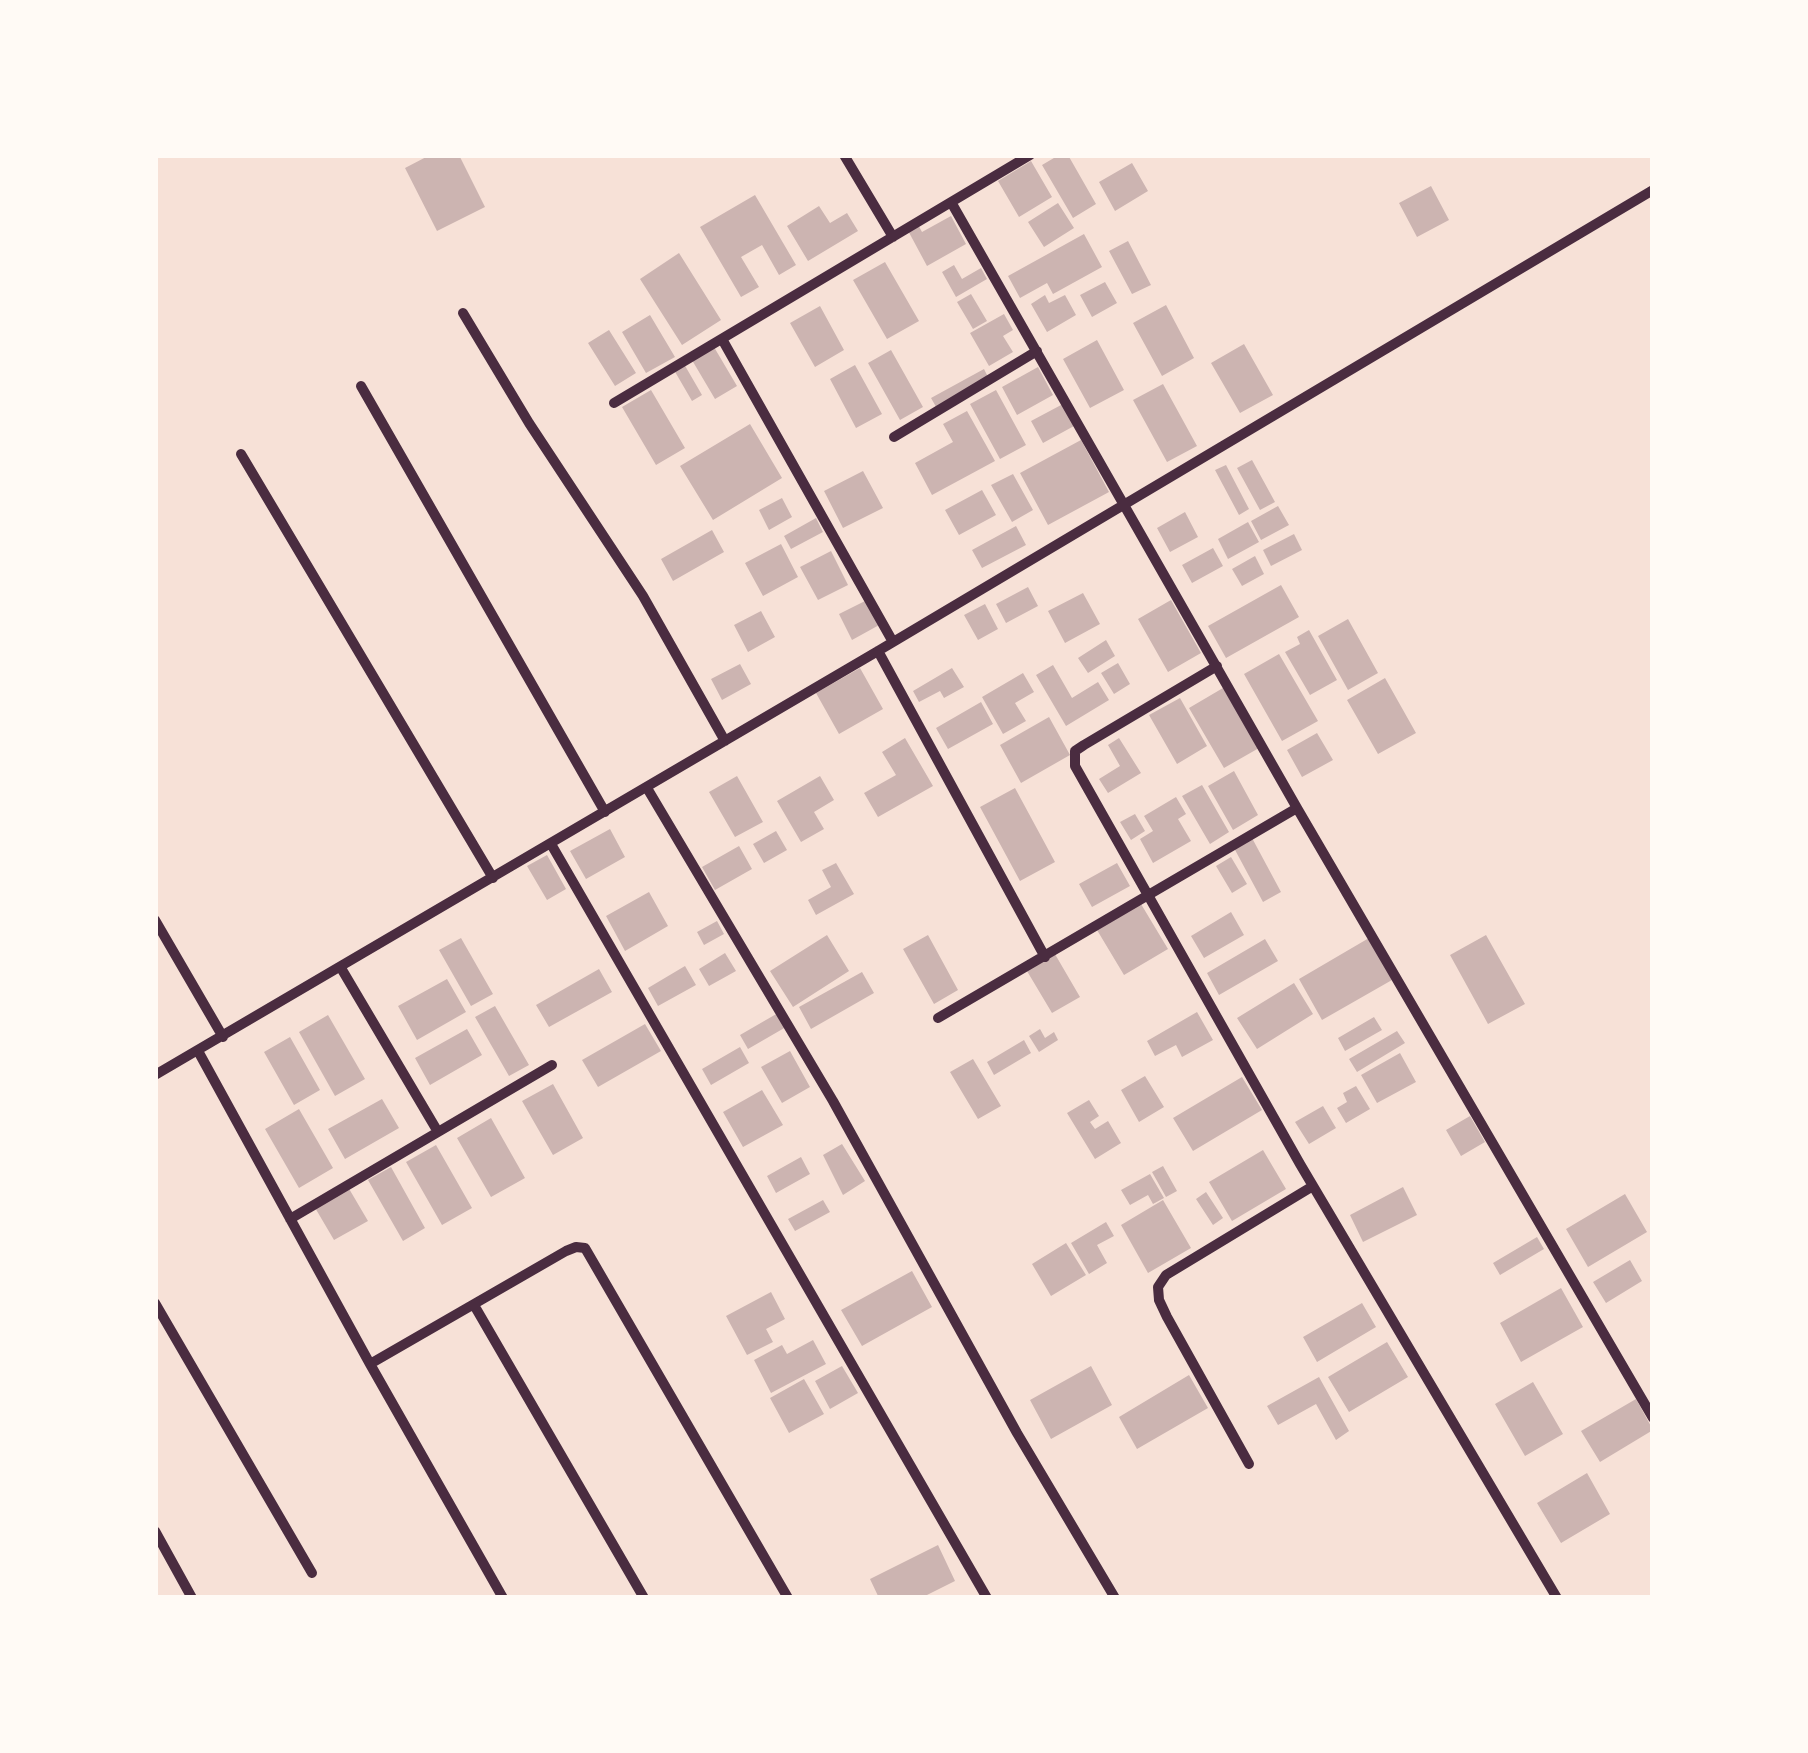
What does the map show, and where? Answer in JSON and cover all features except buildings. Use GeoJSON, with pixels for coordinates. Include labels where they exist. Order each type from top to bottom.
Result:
{"type":"FeatureCollection","features":[{"type":"Feature","properties":{"kind":"street"},"geometry":{"type":"LineString","coordinates":[[844,155],[892,238]]}},
{"type":"Feature","properties":{"kind":"street"},"geometry":{"type":"LineString","coordinates":[[614,403],[1030,155]]}},
{"type":"Feature","properties":{"kind":"street"},"geometry":{"type":"LineString","coordinates":[[155,1075],[647,788],[1653,190]]}},
{"type":"Feature","properties":{"kind":"street"},"geometry":{"type":"LineString","coordinates":[[951,202],[1297,808],[1653,1418]]}},
{"type":"Feature","properties":{"kind":"street"},"geometry":{"type":"LineString","coordinates":[[462,314],[643,596],[725,741]]}},
{"type":"Feature","properties":{"kind":"street"},"geometry":{"type":"LineString","coordinates":[[722,339],[893,642]]}},
{"type":"Feature","properties":{"kind":"street"},"geometry":{"type":"LineString","coordinates":[[894,436],[1037,351]]}},
{"type":"Feature","properties":{"kind":"street"},"geometry":{"type":"LineString","coordinates":[[361,386],[605,812]]}},
{"type":"Feature","properties":{"kind":"street"},"geometry":{"type":"LineString","coordinates":[[241,454],[493,878]]}},
{"type":"Feature","properties":{"kind":"street"},"geometry":{"type":"LineString","coordinates":[[878,651],[1044,957]]}},
{"type":"Feature","properties":{"kind":"street"},"geometry":{"type":"LineString","coordinates":[[1217,666],[1075,752],[1075,766],[1313,1186],[1557,1598]]}},
{"type":"Feature","properties":{"kind":"street"},"geometry":{"type":"LineString","coordinates":[[647,788],[823,1084],[1017,1433],[1115,1598]]}},
{"type":"Feature","properties":{"kind":"street"},"geometry":{"type":"LineString","coordinates":[[938,1018],[1297,808]]}},
{"type":"Feature","properties":{"kind":"street"},"geometry":{"type":"LineString","coordinates":[[551,844],[987,1598]]}},
{"type":"Feature","properties":{"kind":"street"},"geometry":{"type":"LineString","coordinates":[[155,920],[224,1037]]}},
{"type":"Feature","properties":{"kind":"street"},"geometry":{"type":"LineString","coordinates":[[341,968],[438,1132]]}},
{"type":"Feature","properties":{"kind":"street"},"geometry":{"type":"LineString","coordinates":[[198,1050],[503,1598]]}},
{"type":"Feature","properties":{"kind":"street"},"geometry":{"type":"LineString","coordinates":[[290,1219],[552,1064]]}},
{"type":"Feature","properties":{"kind":"street"},"geometry":{"type":"LineString","coordinates":[[1250,1464],[1167,1318],[1158,1300],[1158,1286],[1166,1275],[1313,1186]]}},
{"type":"Feature","properties":{"kind":"street"},"geometry":{"type":"LineString","coordinates":[[370,1364],[566,1251],[586,1248],[788,1598]]}},
{"type":"Feature","properties":{"kind":"street"},"geometry":{"type":"LineString","coordinates":[[155,1302],[312,1573]]}},
{"type":"Feature","properties":{"kind":"street"},"geometry":{"type":"LineString","coordinates":[[474,1305],[644,1598]]}},
{"type":"Feature","properties":{"kind":"street"},"geometry":{"type":"LineString","coordinates":[[155,1531],[192,1598]]}}]}
